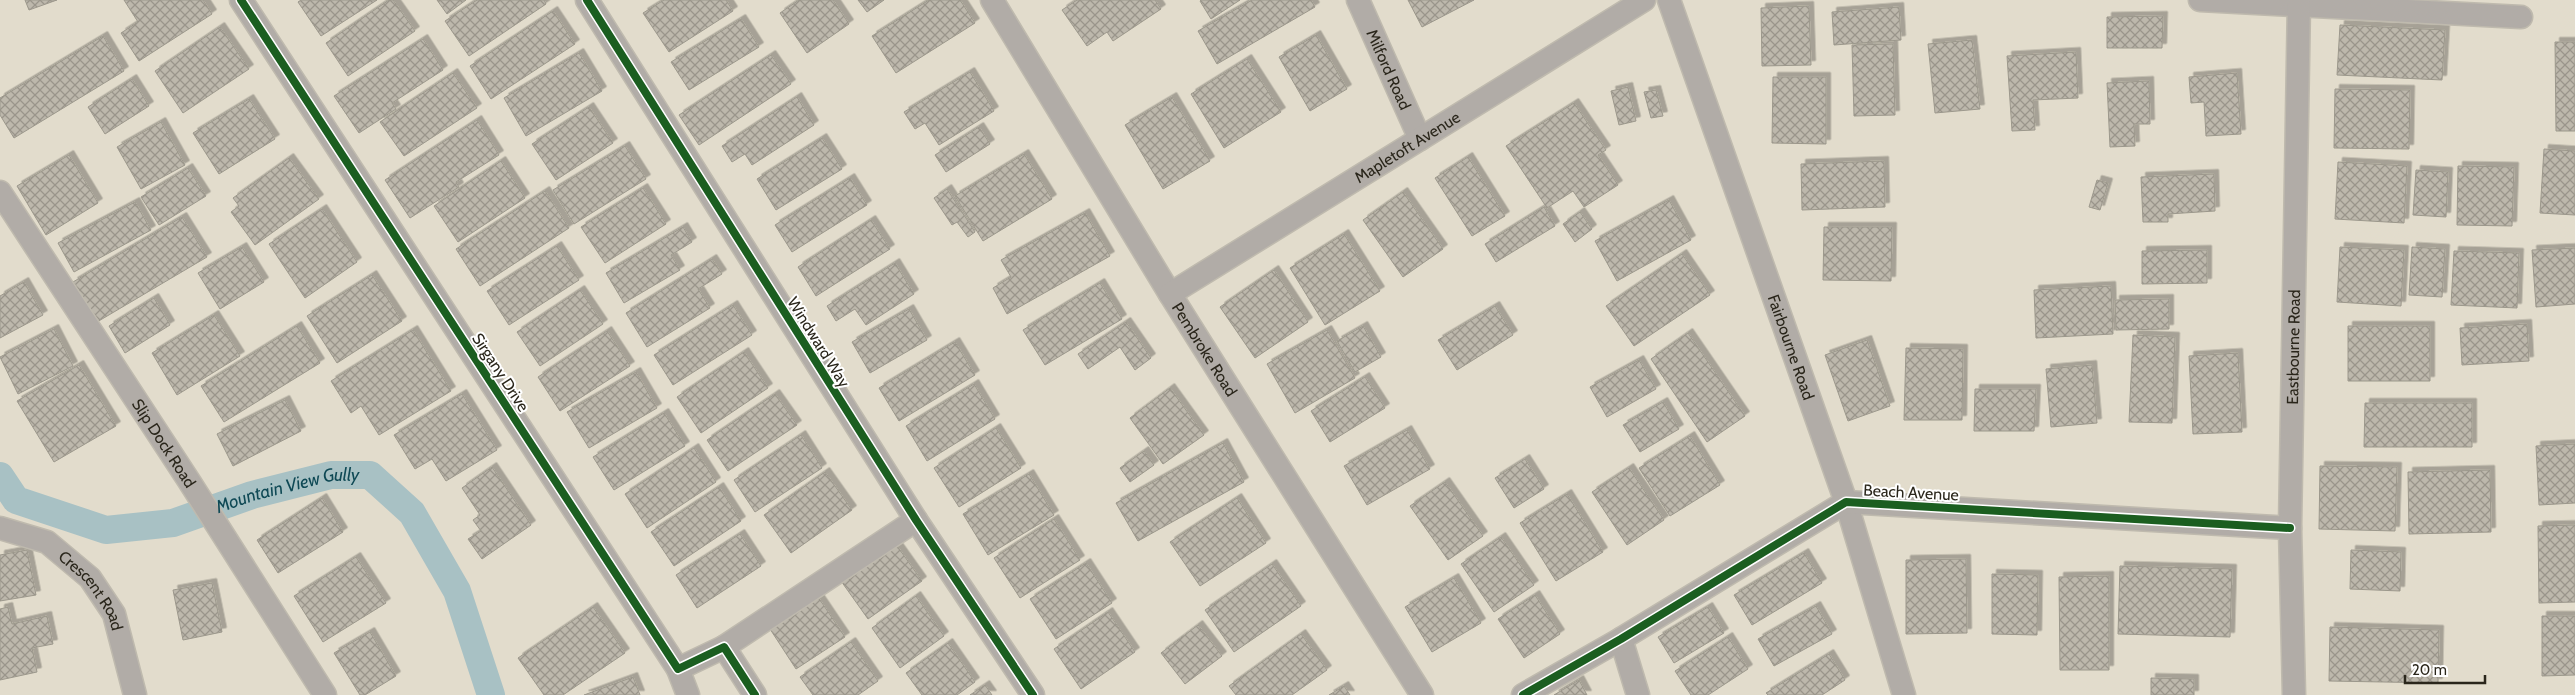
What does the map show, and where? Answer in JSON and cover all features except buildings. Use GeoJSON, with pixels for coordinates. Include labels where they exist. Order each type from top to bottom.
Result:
{"type":"FeatureCollection","features":[{"type":"Feature","properties":{"kind":"street","name":"Sirgany Drive"},"geometry":{"type":"LineString","coordinates":[[241,0],[678,669],[688,695]]}},
{"type":"Feature","properties":{"kind":"street","name":"Windward Way"},"geometry":{"type":"LineString","coordinates":[[587,0],[916,520],[1033,695]]}},
{"type":"Feature","properties":{"kind":"street","name":"Pembroke Road"},"geometry":{"type":"LineString","coordinates":[[992,0],[1170,294],[1422,695]]}},
{"type":"Feature","properties":{"kind":"street","name":"Milford Road"},"geometry":{"type":"LineString","coordinates":[[1358,0],[1420,139]]}},
{"type":"Feature","properties":{"kind":"street","name":"Mapletoft Avenue"},"geometry":{"type":"LineString","coordinates":[[1170,294],[1644,0]]}},
{"type":"Feature","properties":{"kind":"street","name":"Fairbourne Road"},"geometry":{"type":"LineString","coordinates":[[1669,0],[1846,502],[1904,695]]}},
{"type":"Feature","properties":{"kind":"street"},"geometry":{"type":"LineString","coordinates":[[2200,0],[2299,2],[2521,17]]}},
{"type":"Feature","properties":{"kind":"street","name":"Eastbourne Road"},"geometry":{"type":"LineString","coordinates":[[2294,695],[2290,528],[2299,2]]}},
{"type":"Feature","properties":{"kind":"street","name":"Slip Dock Road"},"geometry":{"type":"LineString","coordinates":[[0,192],[189,481],[325,695]]}},
{"type":"Feature","properties":{"kind":"street","name":"Beach Avenue"},"geometry":{"type":"LineString","coordinates":[[1522,695],[1621,639],[1846,502],[2290,528]]}},
{"type":"Feature","properties":{"kind":"street"},"geometry":{"type":"LineString","coordinates":[[678,669],[724,647],[916,520]]}},
{"type":"Feature","properties":{"kind":"street","name":"Crescent Road"},"geometry":{"type":"LineString","coordinates":[[0,528],[47,542],[90,578],[114,614],[135,695]]}},
{"type":"Feature","properties":{"kind":"street"},"geometry":{"type":"LineString","coordinates":[[1621,639],[1638,695]]}},
{"type":"Feature","properties":{"kind":"street"},"geometry":{"type":"LineString","coordinates":[[724,647],[755,695]]}},
{"type":"Feature","properties":{"kind":"waterway","name":"Mountain View Gully"},"geometry":{"type":"LineString","coordinates":[[0,476],[16,500],[106,530],[173,523],[252,495],[331,475],[370,475],[412,513],[457,591],[491,695]]}},
{"type":"Feature","properties":{"kind":"cycle path"},"geometry":{"type":"LineString","coordinates":[[241,0],[678,669],[724,647],[755,695]]}},
{"type":"Feature","properties":{"kind":"cycle path"},"geometry":{"type":"LineString","coordinates":[[587,0],[916,520],[1033,695]]}},
{"type":"Feature","properties":{"kind":"cycle path"},"geometry":{"type":"LineString","coordinates":[[1523,695],[1621,639],[1846,502],[2290,528]]}}]}
